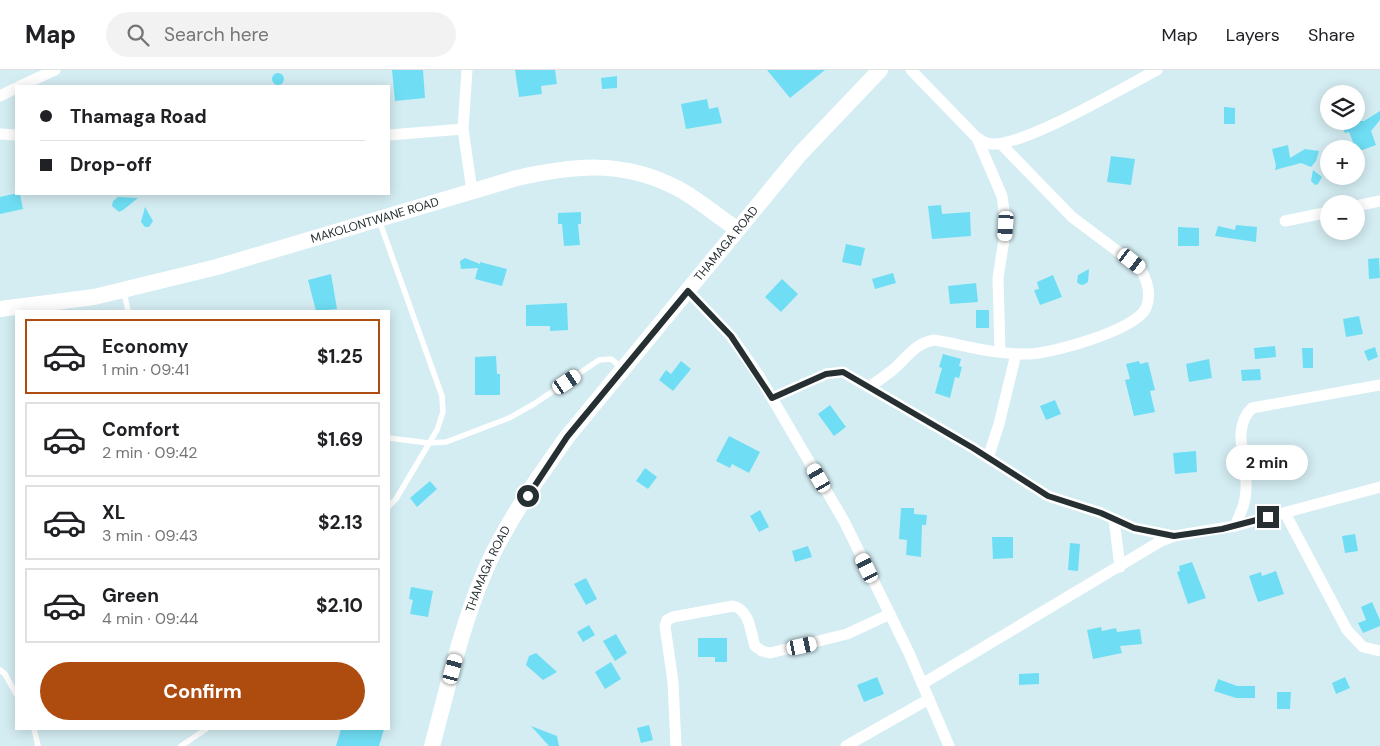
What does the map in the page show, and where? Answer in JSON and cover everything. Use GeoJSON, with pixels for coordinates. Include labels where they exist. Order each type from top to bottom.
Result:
{"type":"FeatureCollection","features":[{"type":"Feature","properties":{"kind":"main road","name":"THAMAGA ROAD"},"geometry":{"type":"LineString","coordinates":[[432,746],[463,630],[486,570],[548,464],[567,437],[800,154],[880,70]]}},
{"type":"Feature","properties":{"kind":"main road","name":"MAKOLONTWANE ROAD"},"geometry":{"type":"LineString","coordinates":[[0,309],[94,297],[123,290],[217,266],[472,191],[558,169],[586,166],[615,168],[648,175],[678,188],[737,229]]}},
{"type":"Feature","properties":{"kind":"street"},"geometry":{"type":"LineString","coordinates":[[22,85],[55,70]]}},
{"type":"Feature","properties":{"kind":"street"},"geometry":{"type":"LineString","coordinates":[[466,70],[463,130],[472,191]]}},
{"type":"Feature","properties":{"kind":"street"},"geometry":{"type":"LineString","coordinates":[[911,70],[977,138],[1002,196],[1006,226],[998,278],[1000,351]]}},
{"type":"Feature","properties":{"kind":"street"},"geometry":{"type":"LineString","coordinates":[[977,138],[991,144],[1001,144],[1042,130],[1157,70]]}},
{"type":"Feature","properties":{"kind":"street"},"geometry":{"type":"LineString","coordinates":[[0,96],[15,88]]}},
{"type":"Feature","properties":{"kind":"street"},"geometry":{"type":"LineString","coordinates":[[390,135],[463,130]]}},
{"type":"Feature","properties":{"kind":"street"},"geometry":{"type":"LineString","coordinates":[[0,134],[15,135]]}},
{"type":"Feature","properties":{"kind":"street"},"geometry":{"type":"LineString","coordinates":[[868,387],[886,375],[924,341],[934,340],[1016,354],[1043,353],[1064,348],[1127,325],[1145,309],[1148,293],[1147,280],[1140,268],[1072,217],[1001,144]]}},
{"type":"Feature","properties":{"kind":"street"},"geometry":{"type":"LineString","coordinates":[[1365,204],[1380,200]]}},
{"type":"Feature","properties":{"kind":"street"},"geometry":{"type":"LineString","coordinates":[[1285,221],[1320,214]]}},
{"type":"Feature","properties":{"kind":"street"},"geometry":{"type":"LineString","coordinates":[[688,291],[731,336],[772,398],[844,522],[890,614],[949,746]]}},
{"type":"Feature","properties":{"kind":"street"},"geometry":{"type":"LineString","coordinates":[[988,458],[999,424],[1016,354]]}},
{"type":"Feature","properties":{"kind":"street"},"geometry":{"type":"LineString","coordinates":[[772,398],[835,371],[843,372],[1048,496],[1114,518],[1147,532],[1174,536]]}},
{"type":"Feature","properties":{"kind":"street"},"geometry":{"type":"LineString","coordinates":[[1235,526],[1245,502],[1247,488],[1240,426],[1244,416],[1252,408],[1380,385]]}},
{"type":"Feature","properties":{"kind":"street"},"geometry":{"type":"LineString","coordinates":[[922,684],[1161,541],[1174,536],[1235,526],[1380,487]]}},
{"type":"Feature","properties":{"kind":"street"},"geometry":{"type":"LineString","coordinates":[[1285,512],[1347,630],[1363,647],[1380,651]]}},
{"type":"Feature","properties":{"kind":"street"},"geometry":{"type":"LineString","coordinates":[[1114,518],[1120,567]]}},
{"type":"Feature","properties":{"kind":"street"},"geometry":{"type":"LineString","coordinates":[[676,746],[673,682],[665,626],[667,620],[673,617],[733,606],[740,608],[745,611],[755,646],[770,653],[847,634],[890,614]]}},
{"type":"Feature","properties":{"kind":"street"},"geometry":{"type":"LineString","coordinates":[[846,746],[929,699]]}},
{"type":"Feature","properties":{"kind":"lane"},"geometry":{"type":"LineString","coordinates":[[378,218],[442,396],[441,420],[396,499],[390,505]]}},
{"type":"Feature","properties":{"kind":"lane"},"geometry":{"type":"LineString","coordinates":[[123,290],[128,310]]}},
{"type":"Feature","properties":{"kind":"lane"},"geometry":{"type":"LineString","coordinates":[[390,438],[428,443],[446,442],[509,418],[534,404],[599,360],[611,359],[623,369]]}},
{"type":"Feature","properties":{"kind":"lane"},"geometry":{"type":"LineString","coordinates":[[0,670],[5,674],[15,692]]}},
{"type":"Feature","properties":{"kind":"lane"},"geometry":{"type":"LineString","coordinates":[[34,730],[38,746]]}},
{"type":"Feature","properties":{"kind":"lane"},"geometry":{"type":"LineString","coordinates":[[181,746],[205,730]]}},
{"type":"Feature","properties":{"kind":"building"},"geometry":{"type":"Polygon","coordinates":[[[392,70],[423,70],[425,98],[395,101],[392,70]]]}},
{"type":"Feature","properties":{"kind":"building"},"geometry":{"type":"Polygon","coordinates":[[[515,70],[555,70],[557,84],[541,86],[542,94],[519,97],[515,70]]]}},
{"type":"Feature","properties":{"kind":"building"},"geometry":{"type":"Polygon","coordinates":[[[767,70],[825,70],[790,98],[767,70]]]}},
{"type":"Feature","properties":{"kind":"building"},"geometry":{"type":"Polygon","coordinates":[[[276,73],[280,73],[284,79],[280,85],[276,85],[272,81],[272,77],[276,73]]]}},
{"type":"Feature","properties":{"kind":"building"},"geometry":{"type":"Polygon","coordinates":[[[617,76],[617,88],[602,89],[601,78],[617,76]]]}},
{"type":"Feature","properties":{"kind":"building"},"geometry":{"type":"Polygon","coordinates":[[[707,99],[709,109],[718,107],[722,123],[686,129],[681,104],[707,99]]]}},
{"type":"Feature","properties":{"kind":"building"},"geometry":{"type":"Polygon","coordinates":[[[1224,107],[1235,108],[1235,124],[1224,124],[1224,107]]]}},
{"type":"Feature","properties":{"kind":"building"},"geometry":{"type":"Polygon","coordinates":[[[1380,111],[1380,120],[1371,131],[1376,145],[1365,149],[1365,140],[1352,140],[1349,132],[1345,133],[1344,130],[1365,130],[1365,120],[1380,111]]]}},
{"type":"Feature","properties":{"kind":"building"},"geometry":{"type":"Polygon","coordinates":[[[1288,145],[1290,158],[1305,149],[1319,151],[1316,161],[1311,167],[1301,163],[1275,170],[1276,166],[1272,149],[1288,145]]]}},
{"type":"Feature","properties":{"kind":"building"},"geometry":{"type":"Polygon","coordinates":[[[1111,156],[1135,159],[1131,185],[1107,182],[1111,156]]]}},
{"type":"Feature","properties":{"kind":"building"},"geometry":{"type":"Polygon","coordinates":[[[1313,170],[1320,175],[1320,180],[1315,185],[1311,181],[1313,170]]]}},
{"type":"Feature","properties":{"kind":"building"},"geometry":{"type":"Polygon","coordinates":[[[13,194],[20,195],[23,209],[0,214],[0,197],[13,194]]]}},
{"type":"Feature","properties":{"kind":"building"},"geometry":{"type":"Polygon","coordinates":[[[118,197],[138,198],[119,212],[112,206],[113,201],[118,197]]]}},
{"type":"Feature","properties":{"kind":"building"},"geometry":{"type":"Polygon","coordinates":[[[941,205],[942,214],[970,212],[971,236],[932,239],[928,206],[941,205]]]}},
{"type":"Feature","properties":{"kind":"building"},"geometry":{"type":"Polygon","coordinates":[[[145,207],[153,221],[149,227],[145,227],[141,222],[145,207]]]}},
{"type":"Feature","properties":{"kind":"building"},"geometry":{"type":"Polygon","coordinates":[[[581,212],[581,224],[578,224],[580,245],[564,246],[562,224],[558,224],[558,213],[581,212]]]}},
{"type":"Feature","properties":{"kind":"building"},"geometry":{"type":"Polygon","coordinates":[[[1236,225],[1257,227],[1256,242],[1215,236],[1218,226],[1235,230],[1236,225]]]}},
{"type":"Feature","properties":{"kind":"building"},"geometry":{"type":"Polygon","coordinates":[[[1178,227],[1199,228],[1199,246],[1178,246],[1178,227]]]}},
{"type":"Feature","properties":{"kind":"building"},"geometry":{"type":"Polygon","coordinates":[[[846,244],[865,248],[861,266],[842,262],[846,244]]]}},
{"type":"Feature","properties":{"kind":"building"},"geometry":{"type":"Polygon","coordinates":[[[465,258],[480,264],[480,262],[507,269],[502,286],[475,279],[478,268],[461,269],[460,261],[465,258]]]}},
{"type":"Feature","properties":{"kind":"building"},"geometry":{"type":"Polygon","coordinates":[[[1379,258],[1380,278],[1369,279],[1368,259],[1379,258]]]}},
{"type":"Feature","properties":{"kind":"building"},"geometry":{"type":"Polygon","coordinates":[[[1089,269],[1088,282],[1083,285],[1079,284],[1077,282],[1078,275],[1089,269]]]}},
{"type":"Feature","properties":{"kind":"building"},"geometry":{"type":"Polygon","coordinates":[[[893,273],[896,283],[875,289],[872,279],[893,273]]]}},
{"type":"Feature","properties":{"kind":"building"},"geometry":{"type":"Polygon","coordinates":[[[331,274],[337,309],[316,310],[308,280],[331,274]]]}},
{"type":"Feature","properties":{"kind":"building"},"geometry":{"type":"Polygon","coordinates":[[[1053,275],[1062,297],[1040,305],[1034,290],[1039,289],[1037,282],[1053,275]]]}},
{"type":"Feature","properties":{"kind":"building"},"geometry":{"type":"Polygon","coordinates":[[[782,279],[798,294],[781,312],[765,297],[782,279]]]}},
{"type":"Feature","properties":{"kind":"building"},"geometry":{"type":"Polygon","coordinates":[[[976,283],[978,302],[950,304],[948,286],[976,283]]]}},
{"type":"Feature","properties":{"kind":"building"},"geometry":{"type":"Polygon","coordinates":[[[567,303],[568,330],[550,331],[550,326],[526,326],[526,305],[567,303]]]}},
{"type":"Feature","properties":{"kind":"building"},"geometry":{"type":"Polygon","coordinates":[[[976,310],[989,310],[989,328],[976,328],[976,310]]]}},
{"type":"Feature","properties":{"kind":"building"},"geometry":{"type":"Polygon","coordinates":[[[1359,316],[1363,334],[1346,337],[1343,319],[1359,316]]]}},
{"type":"Feature","properties":{"kind":"building"},"geometry":{"type":"Polygon","coordinates":[[[1275,346],[1276,357],[1255,359],[1254,348],[1275,346]]]}},
{"type":"Feature","properties":{"kind":"building"},"geometry":{"type":"Polygon","coordinates":[[[1375,347],[1378,357],[1368,361],[1364,351],[1375,347]]]}},
{"type":"Feature","properties":{"kind":"building"},"geometry":{"type":"Polygon","coordinates":[[[1302,348],[1313,348],[1313,368],[1303,368],[1302,348]]]}},
{"type":"Feature","properties":{"kind":"building"},"geometry":{"type":"Polygon","coordinates":[[[943,354],[961,359],[959,366],[962,367],[959,378],[955,377],[950,398],[935,393],[942,368],[939,367],[943,354]]]}},
{"type":"Feature","properties":{"kind":"building"},"geometry":{"type":"Polygon","coordinates":[[[496,356],[497,374],[500,374],[500,395],[475,395],[475,357],[496,356]]]}},
{"type":"Feature","properties":{"kind":"building"},"geometry":{"type":"Polygon","coordinates":[[[1209,359],[1212,378],[1189,382],[1186,364],[1209,359]]]}},
{"type":"Feature","properties":{"kind":"building"},"geometry":{"type":"Polygon","coordinates":[[[681,361],[691,369],[673,391],[659,380],[666,370],[671,374],[681,361]]]}},
{"type":"Feature","properties":{"kind":"building"},"geometry":{"type":"Polygon","coordinates":[[[1139,361],[1140,364],[1148,362],[1155,390],[1150,391],[1155,412],[1134,416],[1125,380],[1130,379],[1126,364],[1139,361]]]}},
{"type":"Feature","properties":{"kind":"building"},"geometry":{"type":"Polygon","coordinates":[[[1260,369],[1261,380],[1242,381],[1241,370],[1260,369]]]}},
{"type":"Feature","properties":{"kind":"building"},"geometry":{"type":"Polygon","coordinates":[[[1055,400],[1061,414],[1046,420],[1040,406],[1055,400]]]}},
{"type":"Feature","properties":{"kind":"building"},"geometry":{"type":"Polygon","coordinates":[[[830,405],[846,427],[834,436],[818,414],[830,405]]]}},
{"type":"Feature","properties":{"kind":"building"},"geometry":{"type":"Polygon","coordinates":[[[729,436],[760,452],[749,473],[732,464],[730,468],[716,461],[729,436]]]}},
{"type":"Feature","properties":{"kind":"building"},"geometry":{"type":"Polygon","coordinates":[[[1196,451],[1197,472],[1175,474],[1173,453],[1196,451]]]}},
{"type":"Feature","properties":{"kind":"building"},"geometry":{"type":"Polygon","coordinates":[[[645,468],[657,477],[648,489],[636,481],[645,468]]]}},
{"type":"Feature","properties":{"kind":"building"},"geometry":{"type":"Polygon","coordinates":[[[430,481],[437,489],[417,507],[410,498],[430,481]]]}},
{"type":"Feature","properties":{"kind":"building"},"geometry":{"type":"Polygon","coordinates":[[[901,508],[914,508],[914,514],[927,515],[926,525],[922,525],[921,557],[906,555],[907,540],[899,539],[901,508]]]}},
{"type":"Feature","properties":{"kind":"building"},"geometry":{"type":"Polygon","coordinates":[[[760,510],[769,527],[759,532],[750,516],[760,510]]]}},
{"type":"Feature","properties":{"kind":"building"},"geometry":{"type":"Polygon","coordinates":[[[1355,534],[1358,551],[1345,553],[1342,536],[1355,534]]]}},
{"type":"Feature","properties":{"kind":"building"},"geometry":{"type":"Polygon","coordinates":[[[992,537],[1013,537],[1013,558],[993,559],[992,537]]]}},
{"type":"Feature","properties":{"kind":"building"},"geometry":{"type":"Polygon","coordinates":[[[1070,543],[1080,544],[1078,571],[1068,570],[1070,543]]]}},
{"type":"Feature","properties":{"kind":"building"},"geometry":{"type":"Polygon","coordinates":[[[808,546],[812,557],[795,562],[792,551],[808,546]]]}},
{"type":"Feature","properties":{"kind":"building"},"geometry":{"type":"Polygon","coordinates":[[[1192,562],[1206,598],[1188,604],[1177,572],[1180,571],[1179,566],[1192,562]]]}},
{"type":"Feature","properties":{"kind":"building"},"geometry":{"type":"Polygon","coordinates":[[[1276,571],[1284,594],[1258,602],[1249,576],[1261,572],[1262,576],[1276,571]]]}},
{"type":"Feature","properties":{"kind":"building"},"geometry":{"type":"Polygon","coordinates":[[[586,578],[597,599],[586,605],[574,584],[586,578]]]}},
{"type":"Feature","properties":{"kind":"building"},"geometry":{"type":"Polygon","coordinates":[[[411,587],[433,591],[428,617],[410,614],[413,600],[409,599],[411,587]]]}},
{"type":"Feature","properties":{"kind":"building"},"geometry":{"type":"Polygon","coordinates":[[[1372,602],[1380,620],[1380,626],[1363,633],[1358,623],[1366,620],[1361,607],[1372,602]]]}},
{"type":"Feature","properties":{"kind":"building"},"geometry":{"type":"Polygon","coordinates":[[[589,625],[595,635],[583,642],[577,632],[589,625]]]}},
{"type":"Feature","properties":{"kind":"building"},"geometry":{"type":"Polygon","coordinates":[[[1101,627],[1102,631],[1116,628],[1117,632],[1140,629],[1142,644],[1120,646],[1122,653],[1093,659],[1087,630],[1101,627]]]}},
{"type":"Feature","properties":{"kind":"building"},"geometry":{"type":"Polygon","coordinates":[[[616,634],[627,653],[615,661],[603,641],[616,634]]]}},
{"type":"Feature","properties":{"kind":"building"},"geometry":{"type":"Polygon","coordinates":[[[698,638],[727,638],[727,662],[715,662],[715,657],[698,657],[698,638]]]}},
{"type":"Feature","properties":{"kind":"building"},"geometry":{"type":"Polygon","coordinates":[[[536,653],[557,672],[543,680],[526,665],[529,656],[536,653]]]}},
{"type":"Feature","properties":{"kind":"building"},"geometry":{"type":"Polygon","coordinates":[[[611,662],[621,679],[605,689],[595,672],[611,662]]]}},
{"type":"Feature","properties":{"kind":"building"},"geometry":{"type":"Polygon","coordinates":[[[1039,673],[1039,684],[1019,685],[1019,674],[1039,673]]]}},
{"type":"Feature","properties":{"kind":"building"},"geometry":{"type":"Polygon","coordinates":[[[877,677],[884,694],[864,702],[857,685],[877,677]]]}},
{"type":"Feature","properties":{"kind":"building"},"geometry":{"type":"Polygon","coordinates":[[[1345,677],[1350,688],[1336,694],[1332,683],[1345,677]]]}},
{"type":"Feature","properties":{"kind":"building"},"geometry":{"type":"Polygon","coordinates":[[[1218,679],[1237,686],[1255,686],[1255,698],[1236,698],[1214,691],[1218,679]]]}},
{"type":"Feature","properties":{"kind":"building"},"geometry":{"type":"Polygon","coordinates":[[[1277,692],[1291,692],[1290,709],[1277,709],[1277,692]]]}},
{"type":"Feature","properties":{"kind":"building"},"geometry":{"type":"Polygon","coordinates":[[[649,725],[653,740],[641,743],[637,728],[649,725]]]}},
{"type":"Feature","properties":{"kind":"building"},"geometry":{"type":"Polygon","coordinates":[[[531,726],[557,736],[559,746],[549,746],[531,726]]]}},
{"type":"Feature","properties":{"kind":"building"},"geometry":{"type":"Polygon","coordinates":[[[341,730],[384,730],[379,746],[336,746],[341,730]]]}},
{"type":"Feature","properties":{"kind":"route"},"geometry":{"type":"LineString","coordinates":[[528,496],[567,437],[688,291],[731,336],[772,398],[826,374],[835,371],[843,372],[973,448],[1048,496],[1101,513],[1147,532],[1174,536],[1222,529],[1268,517]]}}]}
